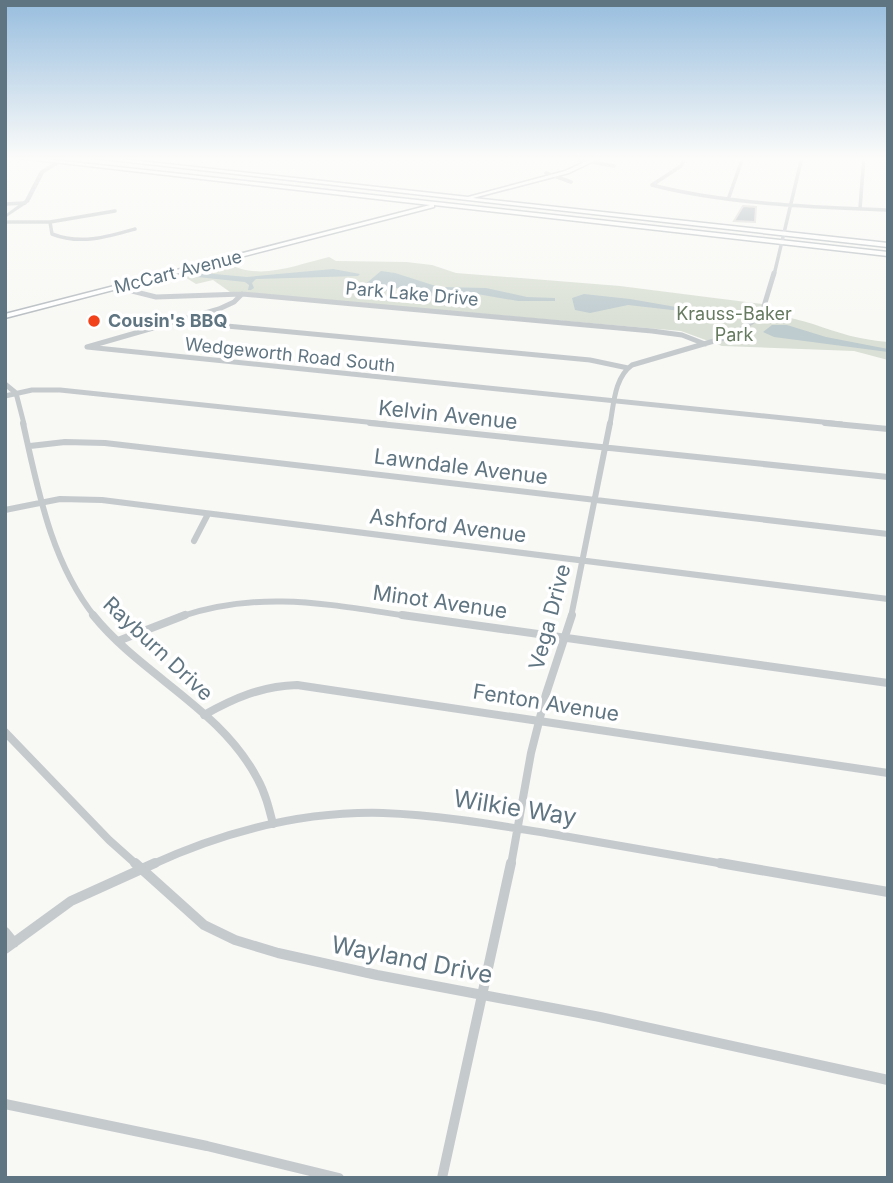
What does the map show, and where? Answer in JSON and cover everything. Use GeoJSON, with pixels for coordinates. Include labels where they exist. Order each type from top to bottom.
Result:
{"type":"FeatureCollection","features":[{"type":"Feature","properties":{"kind":"main road","name":"McCart Avenue"},"geometry":{"type":"LineString","coordinates":[[267,246],[388,212]]}},
{"type":"Feature","properties":{"kind":"main road","name":"McCart Avenue"},"geometry":{"type":"LineString","coordinates":[[5,316],[20,309],[404,212]]}},
{"type":"Feature","properties":{"kind":"main road"},"geometry":{"type":"LineString","coordinates":[[522,212],[888,254]]}},
{"type":"Feature","properties":{"kind":"main road"},"geometry":{"type":"LineString","coordinates":[[562,218],[566,212]]}},
{"type":"Feature","properties":{"kind":"main road"},"geometry":{"type":"LineString","coordinates":[[588,212],[888,245]]}},
{"type":"Feature","properties":{"kind":"main road"},"geometry":{"type":"LineString","coordinates":[[663,229],[667,221]]}},
{"type":"Feature","properties":{"kind":"main road"},"geometry":{"type":"LineString","coordinates":[[348,222],[355,226]]}},
{"type":"Feature","properties":{"kind":"main road"},"geometry":{"type":"LineString","coordinates":[[733,237],[772,238],[784,234]]}},
{"type":"Feature","properties":{"kind":"main road"},"geometry":{"type":"LineString","coordinates":[[781,242],[798,237],[839,240]]}},
{"type":"Feature","properties":{"kind":"main road","name":"McCart Avenue"},"geometry":{"type":"LineString","coordinates":[[5,309],[20,309]]}},
{"type":"Feature","properties":{"kind":"street"},"geometry":{"type":"LineString","coordinates":[[6,219],[50,222],[108,212]]}},
{"type":"Feature","properties":{"kind":"street"},"geometry":{"type":"LineString","coordinates":[[195,317],[216,325],[590,360],[628,368],[739,332],[761,316],[789,212]]}},
{"type":"Feature","properties":{"kind":"street"},"geometry":{"type":"LineString","coordinates":[[50,222],[52,234],[72,240],[94,239],[135,229]]}},
{"type":"Feature","properties":{"kind":"street","name":"Park Lake Drive"},"geometry":{"type":"LineString","coordinates":[[120,283],[136,293],[156,297],[242,294],[652,331],[681,335],[706,344]]}},
{"type":"Feature","properties":{"kind":"street","name":"Wedgeworth Road South"},"geometry":{"type":"LineString","coordinates":[[242,294],[230,304],[195,317],[86,347],[614,402]]}},
{"type":"Feature","properties":{"kind":"street","name":"Vega Drive"},"geometry":{"type":"LineString","coordinates":[[442,1178],[539,719],[567,638],[614,402],[619,380],[628,368]]}},
{"type":"Feature","properties":{"kind":"street"},"geometry":{"type":"LineString","coordinates":[[5,384],[16,393]]}},
{"type":"Feature","properties":{"kind":"street","name":"Kelvin Avenue"},"geometry":{"type":"LineString","coordinates":[[5,396],[60,390],[888,477]]}},
{"type":"Feature","properties":{"kind":"street","name":"Rayburn Drive"},"geometry":{"type":"LineString","coordinates":[[16,393],[42,503],[60,562],[86,606],[118,642],[204,715],[233,745],[256,775],[273,824]]}},
{"type":"Feature","properties":{"kind":"street"},"geometry":{"type":"LineString","coordinates":[[614,402],[888,429]]}},
{"type":"Feature","properties":{"kind":"street","name":"Lawndale Avenue"},"geometry":{"type":"LineString","coordinates":[[30,446],[65,442],[105,443],[888,534]]}},
{"type":"Feature","properties":{"kind":"street","name":"Ashford Avenue"},"geometry":{"type":"LineString","coordinates":[[5,510],[70,499],[102,500],[888,599]]}},
{"type":"Feature","properties":{"kind":"street"},"geometry":{"type":"LineString","coordinates":[[194,541],[208,514]]}},
{"type":"Feature","properties":{"kind":"street","name":"Minot Avenue"},"geometry":{"type":"LineString","coordinates":[[118,642],[193,610],[247,600],[274,599],[888,682]]}},
{"type":"Feature","properties":{"kind":"street","name":"Fenton Avenue"},"geometry":{"type":"LineString","coordinates":[[204,715],[237,696],[284,685],[329,688],[888,773]]}},
{"type":"Feature","properties":{"kind":"street","name":"Wayland Drive"},"geometry":{"type":"LineString","coordinates":[[5,732],[109,840],[204,925],[235,940],[278,953],[377,975],[600,1017],[888,1080]]}},
{"type":"Feature","properties":{"kind":"street","name":"Wilkie Way"},"geometry":{"type":"LineString","coordinates":[[10,946],[71,901],[205,842],[273,824],[334,815],[383,813],[517,828],[888,892]]}},
{"type":"Feature","properties":{"kind":"street"},"geometry":{"type":"LineString","coordinates":[[5,932],[10,946]]}},
{"type":"Feature","properties":{"kind":"street"},"geometry":{"type":"LineString","coordinates":[[5,1104],[207,1146],[339,1178]]}},
{"type":"Feature","properties":{"kind":"green space","name":"Krauss-Baker Park"},"geometry":{"type":"Polygon","coordinates":[[[329,257],[336,261],[406,262],[432,265],[456,273],[620,286],[762,304],[780,314],[841,333],[888,342],[888,360],[854,351],[722,346],[681,331],[230,292],[213,280],[196,284],[180,274],[226,262],[251,271],[277,270],[329,257]]]}},
{"type":"Feature","properties":{"kind":"shaded area"},"geometry":{"type":"Polygon","coordinates":[[[333,269],[360,274],[256,279],[251,290],[248,290],[249,285],[245,282],[197,277],[203,273],[247,277],[333,269]]]}},
{"type":"Feature","properties":{"kind":"shaded area"},"geometry":{"type":"Polygon","coordinates":[[[381,271],[439,287],[486,288],[527,297],[555,298],[555,301],[518,301],[477,294],[466,299],[446,300],[397,288],[367,295],[356,292],[381,271]]]}},
{"type":"Feature","properties":{"kind":"shaded area"},"geometry":{"type":"Polygon","coordinates":[[[584,294],[734,317],[628,305],[590,313],[575,310],[572,298],[584,294]]]}},
{"type":"Feature","properties":{"kind":"shaded area"},"geometry":{"type":"Polygon","coordinates":[[[772,325],[787,325],[826,337],[888,349],[888,352],[774,337],[763,332],[772,325]]]}},
{"type":"Feature","properties":{"kind":"building"},"geometry":{"type":"Polygon","coordinates":[[[739,212],[756,212],[755,222],[734,221],[739,212]]]}},
{"type":"Feature","properties":{"kind":"place","name":"Cousin's BBQ"},"geometry":{"type":"Point","coordinates":[94,321]}}]}
